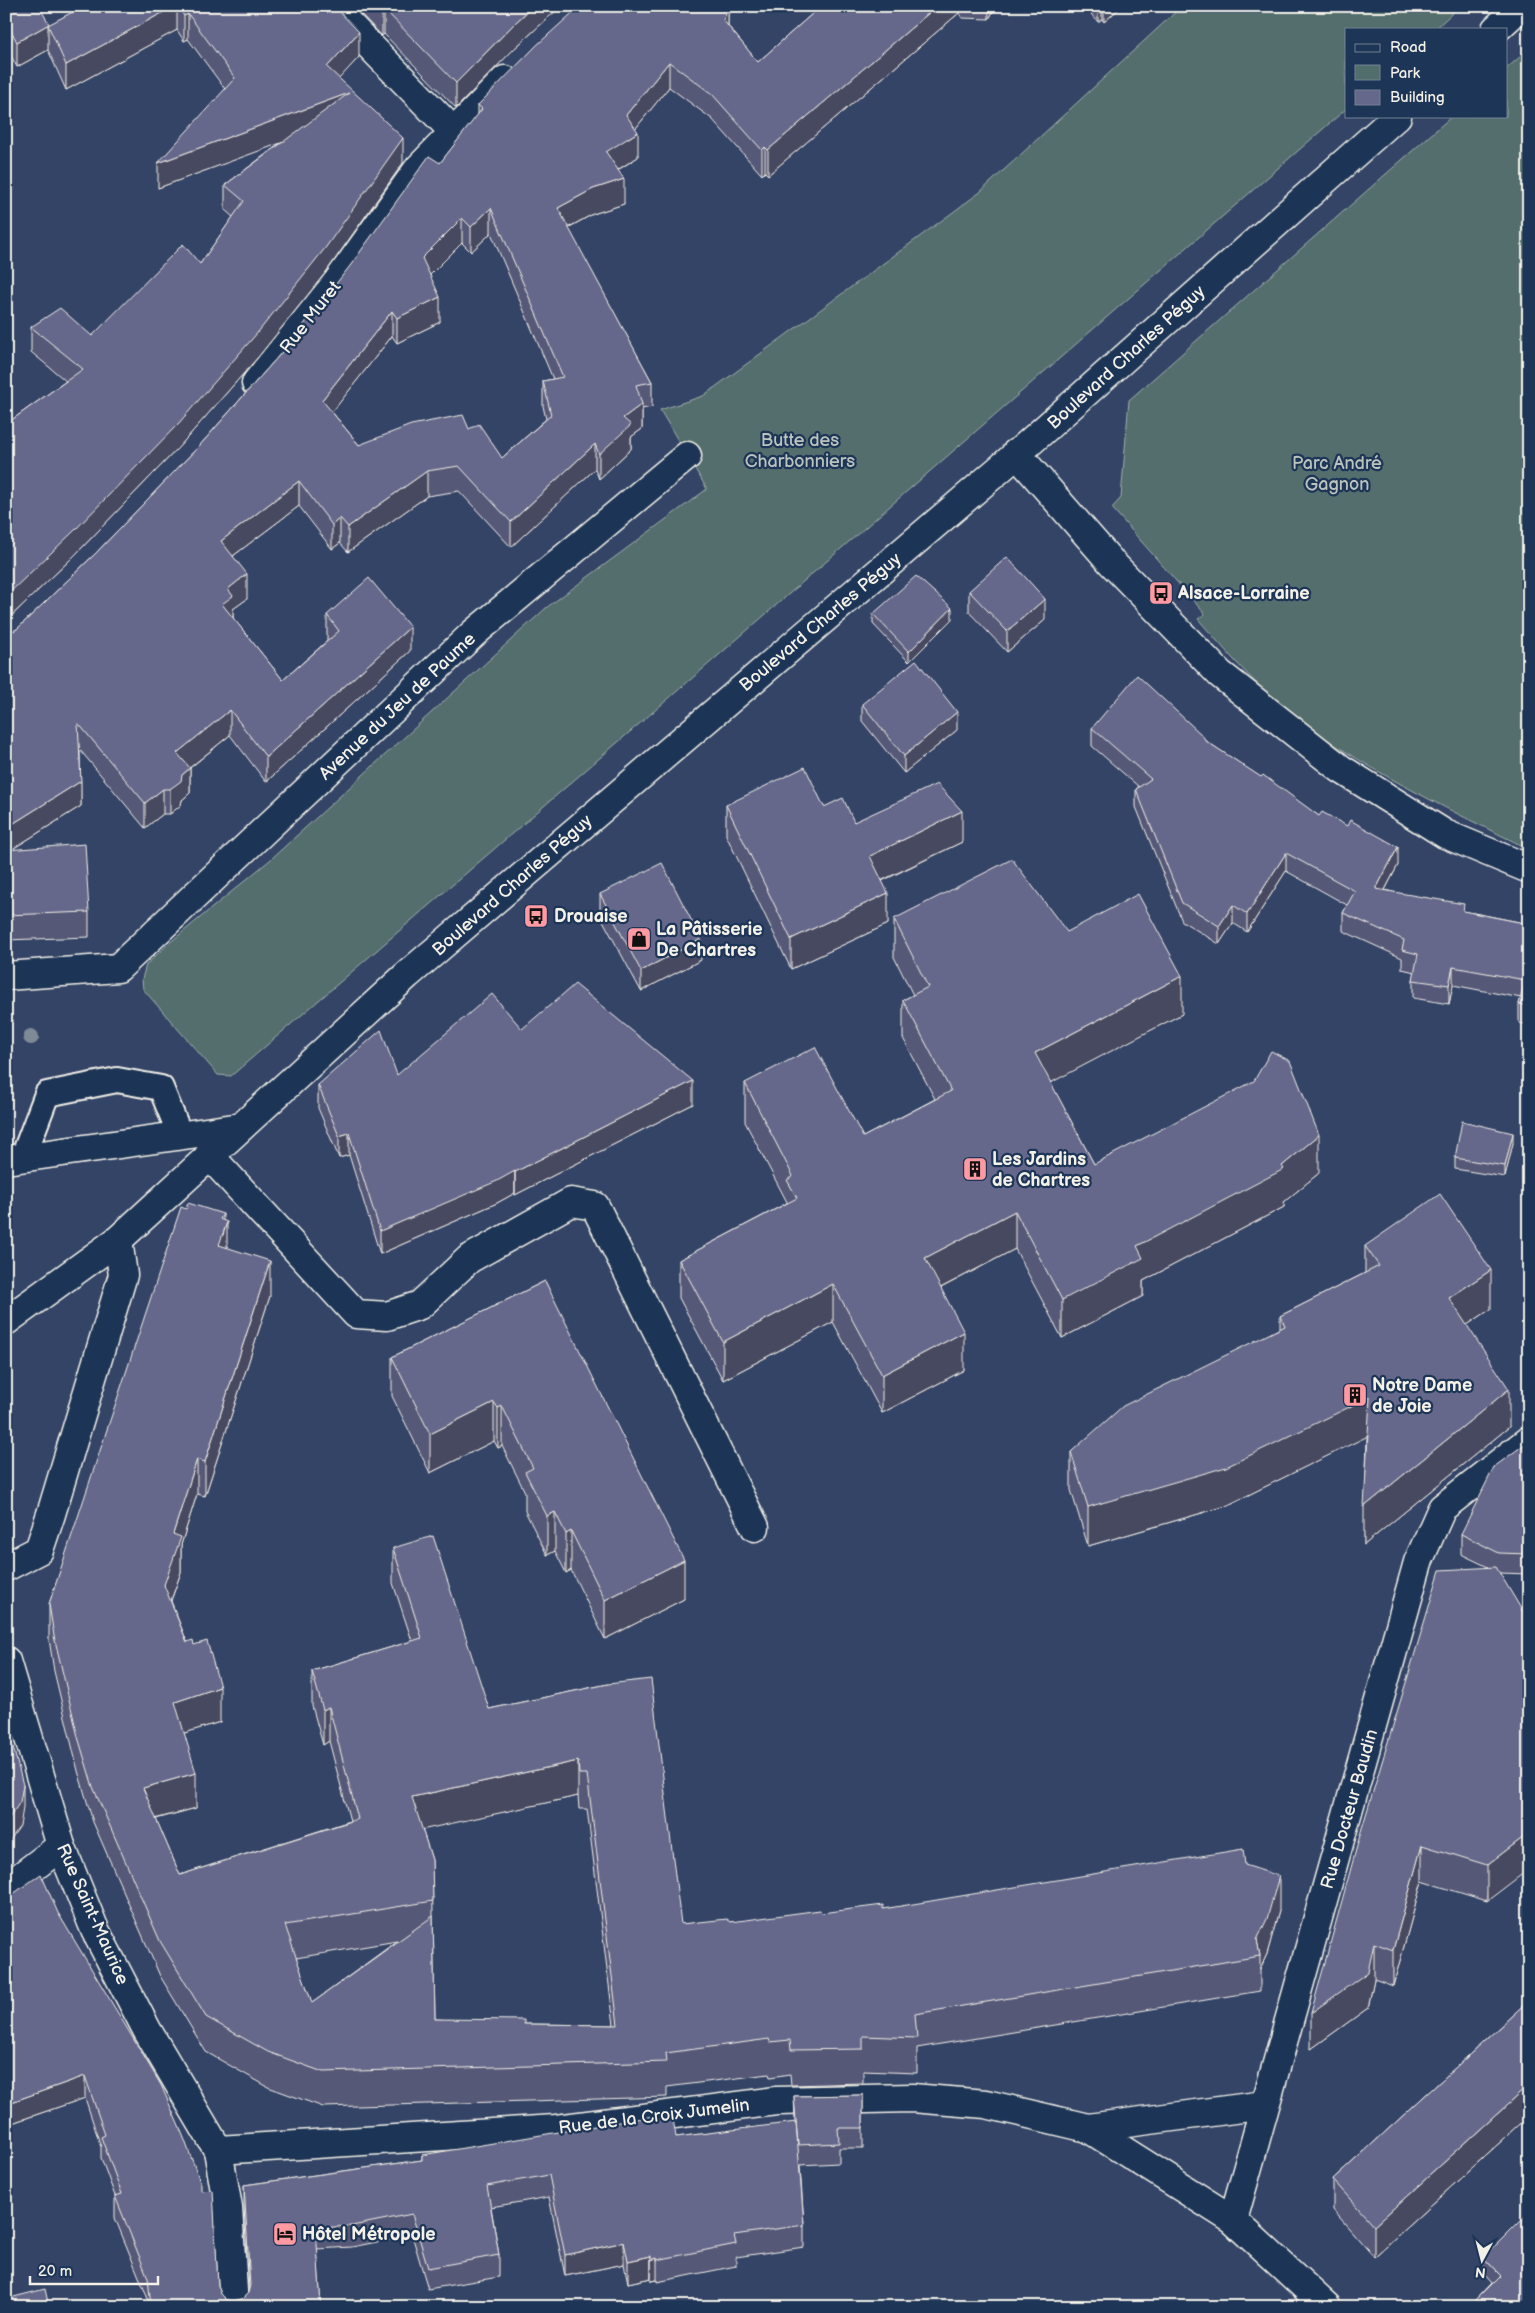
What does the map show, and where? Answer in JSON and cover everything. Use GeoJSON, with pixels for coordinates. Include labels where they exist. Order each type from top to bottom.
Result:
{"type":"FeatureCollection","features":[{"type":"Feature","properties":{"kind":"street"},"geometry":{"type":"LineString","coordinates":[[331,6],[454,132]]}},
{"type":"Feature","properties":{"kind":"street"},"geometry":{"type":"LineString","coordinates":[[1497,28],[1521,6]]}},
{"type":"Feature","properties":{"kind":"street","name":"Rue Muret"},"geometry":{"type":"LineString","coordinates":[[240,402],[338,281],[419,168],[519,66]]}},
{"type":"Feature","properties":{"kind":"street","name":"Boulevard Charles Péguy"},"geometry":{"type":"LineString","coordinates":[[6,1321],[118,1240],[407,976],[1016,453],[1396,118]]}},
{"type":"Feature","properties":{"kind":"street"},"geometry":{"type":"LineString","coordinates":[[1016,453],[1112,563],[1220,674],[1341,769],[1445,834],[1529,869]]}},
{"type":"Feature","properties":{"kind":"street","name":"Avenue du Jeu de Paume"},"geometry":{"type":"LineString","coordinates":[[6,976],[118,968],[474,633],[687,456]]}},
{"type":"Feature","properties":{"kind":"street"},"geometry":{"type":"LineString","coordinates":[[15,1159],[241,1127]]}},
{"type":"Feature","properties":{"kind":"street"},"geometry":{"type":"LineString","coordinates":[[210,1155],[356,1314],[387,1316],[420,1305],[469,1259],[571,1202],[595,1206],[755,1527]]}},
{"type":"Feature","properties":{"kind":"street"},"geometry":{"type":"LineString","coordinates":[[6,1566],[39,1550],[123,1275],[118,1240]]}},
{"type":"Feature","properties":{"kind":"street","name":"Rue Docteur Baudin"},"geometry":{"type":"LineString","coordinates":[[1233,2220],[1418,1562],[1442,1508],[1529,1440]]}},
{"type":"Feature","properties":{"kind":"street","name":"Rue Saint-Maurice"},"geometry":{"type":"LineString","coordinates":[[6,1661],[61,1846],[95,1930],[134,2005],[218,2150]]}},
{"type":"Feature","properties":{"kind":"street"},"geometry":{"type":"LineString","coordinates":[[6,1888],[61,1846]]}},
{"type":"Feature","properties":{"kind":"street","name":"Rue de la Croix Jumelin"},"geometry":{"type":"LineString","coordinates":[[218,2150],[556,2129],[776,2101],[912,2098],[986,2104],[1088,2128],[1233,2220],[1327,2307]]}},
{"type":"Feature","properties":{"kind":"street","name":"Rue de la Croix Jumelin"},"geometry":{"type":"LineString","coordinates":[[1088,2128],[1265,2105]]}},
{"type":"Feature","properties":{"kind":"street"},"geometry":{"type":"LineString","coordinates":[[218,2150],[228,2208],[234,2307]]}},
{"type":"Feature","properties":{"kind":"lane"},"geometry":{"type":"LineString","coordinates":[[15,1159],[48,1094],[117,1080],[161,1088],[180,1135]]}},
{"type":"Feature","properties":{"kind":"green space","name":"Butte des Charbonniers"},"geometry":{"type":"Polygon","coordinates":[[[1182,6],[1460,6],[1436,28],[1345,28],[1345,110],[704,668],[231,1076],[218,1075],[143,989],[142,979],[146,965],[167,945],[270,860],[546,608],[707,489],[660,410],[703,396],[979,193],[1182,6]]]}},
{"type":"Feature","properties":{"kind":"green space","name":"Parc André Gagnon"},"geometry":{"type":"Polygon","coordinates":[[[1529,49],[1529,849],[1434,802],[1373,768],[1313,730],[1285,709],[1251,677],[1198,619],[1205,614],[1112,508],[1121,498],[1129,400],[1450,118],[1508,118],[1508,67],[1529,49]]]}},
{"type":"Feature","properties":{"kind":"building"},"geometry":{"type":"Polygon","coordinates":[[[6,6],[39,6],[49,24],[17,42],[6,22],[6,6]]]}},
{"type":"Feature","properties":{"kind":"building"},"geometry":{"type":"Polygon","coordinates":[[[84,6],[175,6],[66,65],[48,25],[84,6]]]}},
{"type":"Feature","properties":{"kind":"building"},"geometry":{"type":"Polygon","coordinates":[[[178,6],[334,6],[359,32],[327,67],[403,138],[326,247],[259,331],[178,424],[74,531],[6,596],[6,424],[83,369],[31,327],[60,308],[92,336],[183,244],[200,264],[244,201],[225,185],[349,93],[158,163],[235,78],[188,14],[184,16],[178,6]]]}},
{"type":"Feature","properties":{"kind":"building"},"geometry":{"type":"Polygon","coordinates":[[[377,6],[533,6],[456,83],[384,9],[382,11],[377,6]]]}},
{"type":"Feature","properties":{"kind":"building"},"geometry":{"type":"Polygon","coordinates":[[[580,6],[721,6],[728,10],[723,20],[758,62],[821,6],[937,6],[768,150],[765,147],[762,150],[712,94],[669,62],[626,115],[638,132],[606,152],[624,179],[593,189],[558,208],[652,382],[636,385],[642,404],[623,418],[631,425],[599,454],[595,444],[511,522],[459,466],[427,471],[348,527],[340,518],[332,525],[299,481],[221,541],[247,574],[228,589],[233,596],[222,604],[283,680],[339,631],[327,615],[369,578],[410,627],[266,757],[230,710],[177,753],[190,768],[182,775],[181,781],[170,789],[163,789],[145,803],[78,723],[81,781],[6,828],[6,633],[17,629],[96,553],[201,444],[283,351],[350,266],[429,156],[440,163],[482,109],[478,105],[537,45],[580,6]],[[491,208],[471,227],[462,218],[422,258],[440,297],[397,318],[392,311],[322,400],[359,445],[411,425],[463,415],[469,429],[479,424],[502,458],[551,415],[543,381],[563,377],[491,208]]]}},
{"type":"Feature","properties":{"kind":"building"},"geometry":{"type":"Polygon","coordinates":[[[1007,557],[1045,599],[1007,631],[969,591],[1007,557]]]}},
{"type":"Feature","properties":{"kind":"building"},"geometry":{"type":"Polygon","coordinates":[[[916,576],[952,608],[909,652],[873,614],[916,576]]]}},
{"type":"Feature","properties":{"kind":"building"},"geometry":{"type":"Polygon","coordinates":[[[916,660],[957,712],[904,756],[862,704],[916,660]]]}},
{"type":"Feature","properties":{"kind":"building"},"geometry":{"type":"Polygon","coordinates":[[[1137,675],[1202,735],[1206,741],[1261,777],[1263,775],[1319,816],[1322,812],[1347,826],[1350,820],[1398,847],[1376,889],[1464,904],[1463,911],[1529,924],[1529,1006],[1519,1004],[1525,980],[1453,967],[1449,985],[1413,980],[1418,954],[1402,950],[1404,940],[1343,913],[1355,891],[1286,853],[1247,914],[1233,905],[1219,926],[1182,903],[1136,789],[1151,779],[1092,728],[1137,675]]]}},
{"type":"Feature","properties":{"kind":"building"},"geometry":{"type":"Polygon","coordinates":[[[805,767],[824,807],[843,798],[854,822],[937,784],[962,811],[870,856],[888,893],[791,939],[726,805],[805,767]]]}},
{"type":"Feature","properties":{"kind":"building"},"geometry":{"type":"Polygon","coordinates":[[[85,844],[89,912],[6,915],[6,850],[85,844]]]}},
{"type":"Feature","properties":{"kind":"building","name":"Les Jardins de Chartres"},"geometry":{"type":"Polygon","coordinates":[[[1012,859],[1067,932],[1138,894],[1182,976],[1035,1053],[1094,1164],[1254,1081],[1271,1051],[1290,1061],[1319,1135],[1282,1166],[1284,1169],[1137,1246],[1143,1258],[1062,1300],[1015,1211],[925,1258],[964,1332],[882,1375],[833,1284],[723,1342],[679,1260],[797,1198],[787,1180],[793,1176],[745,1083],[815,1047],[863,1137],[951,1091],[903,1000],[928,987],[894,919],[1012,859]]]}},
{"type":"Feature","properties":{"kind":"building"},"geometry":{"type":"Polygon","coordinates":[[[662,863],[701,939],[641,971],[600,894],[662,863]]]}},
{"type":"Feature","properties":{"kind":"building"},"geometry":{"type":"Polygon","coordinates":[[[575,984],[693,1081],[497,1181],[380,1231],[349,1133],[339,1136],[318,1085],[381,1030],[397,1075],[492,994],[522,1029],[575,984]]]}},
{"type":"Feature","properties":{"kind":"building"},"geometry":{"type":"Polygon","coordinates":[[[1462,1121],[1513,1133],[1505,1166],[1455,1158],[1462,1121]]]}},
{"type":"Feature","properties":{"kind":"building","name":"Notre Dame de Joie"},"geometry":{"type":"Polygon","coordinates":[[[1440,1194],[1491,1270],[1449,1298],[1509,1389],[1364,1507],[1370,1397],[1226,1467],[1088,1507],[1071,1452],[1123,1406],[1285,1326],[1280,1316],[1379,1266],[1365,1246],[1440,1194]]]}},
{"type":"Feature","properties":{"kind":"building"},"geometry":{"type":"Polygon","coordinates":[[[188,1203],[223,1214],[220,1219],[227,1222],[219,1245],[270,1261],[205,1462],[197,1459],[173,1534],[181,1537],[164,1585],[187,1642],[193,1640],[194,1645],[207,1641],[220,1687],[175,1702],[196,1773],[143,1788],[180,1875],[358,1819],[329,1707],[323,1710],[312,1671],[422,1638],[393,1548],[433,1536],[489,1709],[608,1684],[651,1679],[681,1924],[727,1919],[731,1922],[820,1910],[821,1913],[883,1905],[883,1909],[1243,1849],[1245,1865],[1279,1876],[1267,1919],[1257,1940],[1260,1956],[915,2014],[917,2038],[863,2036],[863,2049],[791,2050],[790,2040],[770,2042],[769,2039],[666,2053],[667,2062],[323,2072],[268,2052],[206,2017],[160,1941],[93,1787],[78,1737],[54,1636],[49,1604],[181,1207],[186,1209],[188,1203]],[[578,1761],[412,1797],[432,1860],[433,1901],[285,1925],[312,2003],[433,1916],[435,2019],[524,2020],[524,2024],[618,2025],[587,1774],[579,1774],[578,1761]]]}},
{"type":"Feature","properties":{"kind":"building"},"geometry":{"type":"Polygon","coordinates":[[[545,1281],[684,1560],[605,1600],[571,1531],[566,1534],[555,1512],[547,1516],[525,1472],[533,1468],[502,1406],[498,1408],[494,1402],[430,1434],[392,1357],[545,1281]]]}},
{"type":"Feature","properties":{"kind":"building"},"geometry":{"type":"Polygon","coordinates":[[[1529,1441],[1529,1554],[1499,1553],[1461,1534],[1494,1467],[1529,1441]]]}},
{"type":"Feature","properties":{"kind":"building"},"geometry":{"type":"Polygon","coordinates":[[[1496,1567],[1529,1622],[1529,1833],[1487,1865],[1422,1845],[1393,1950],[1374,1943],[1368,1972],[1311,2013],[1362,1828],[1440,1570],[1496,1567]]]}},
{"type":"Feature","properties":{"kind":"building"},"geometry":{"type":"Polygon","coordinates":[[[6,1725],[23,1785],[20,1802],[6,1823],[6,1725]]]}},
{"type":"Feature","properties":{"kind":"building"},"geometry":{"type":"Polygon","coordinates":[[[41,1874],[58,1913],[161,2085],[184,2138],[201,2184],[201,2191],[213,2190],[218,2286],[221,2294],[227,2300],[242,2299],[248,2293],[250,2285],[244,2185],[422,2160],[422,2155],[672,2113],[676,2137],[796,2122],[804,2225],[734,2235],[736,2244],[657,2260],[657,2258],[651,2260],[651,2256],[628,2261],[624,2242],[565,2255],[549,2175],[487,2186],[499,2255],[428,2268],[412,2214],[352,2226],[316,2228],[321,2307],[151,2307],[148,2278],[115,2196],[122,2194],[101,2137],[105,2135],[85,2076],[6,2104],[6,1899],[41,1874]]]}},
{"type":"Feature","properties":{"kind":"building"},"geometry":{"type":"Polygon","coordinates":[[[1529,2000],[1529,2085],[1374,2226],[1333,2180],[1529,2000]]]}},
{"type":"Feature","properties":{"kind":"building"},"geometry":{"type":"Polygon","coordinates":[[[863,2095],[863,2128],[838,2128],[839,2143],[798,2145],[794,2096],[863,2095]]]}},
{"type":"Feature","properties":{"kind":"building"},"geometry":{"type":"Polygon","coordinates":[[[1529,2212],[1529,2307],[1482,2307],[1476,2300],[1500,2276],[1483,2258],[1529,2212]]]}},
{"type":"Feature","properties":{"kind":"building"},"geometry":{"type":"Polygon","coordinates":[[[45,2289],[49,2307],[6,2307],[6,2299],[45,2289]]]}},
{"type":"Feature","properties":{"kind":"place","name":"Alsace-Lorraine"},"geometry":{"type":"Point","coordinates":[1161,593]}},
{"type":"Feature","properties":{"kind":"place","name":"Drouaise"},"geometry":{"type":"Point","coordinates":[536,916]}},
{"type":"Feature","properties":{"kind":"place","name":"La Pâtisserie De Chartres"},"geometry":{"type":"Point","coordinates":[639,939]}},
{"type":"Feature","properties":{"kind":"place","name":"Les Jardins de Chartres"},"geometry":{"type":"Point","coordinates":[975,1169]}},
{"type":"Feature","properties":{"kind":"place","name":"Notre Dame de Joie"},"geometry":{"type":"Point","coordinates":[1355,1395]}},
{"type":"Feature","properties":{"kind":"place","name":"Hôtel Métropole"},"geometry":{"type":"Point","coordinates":[285,2234]}}]}
